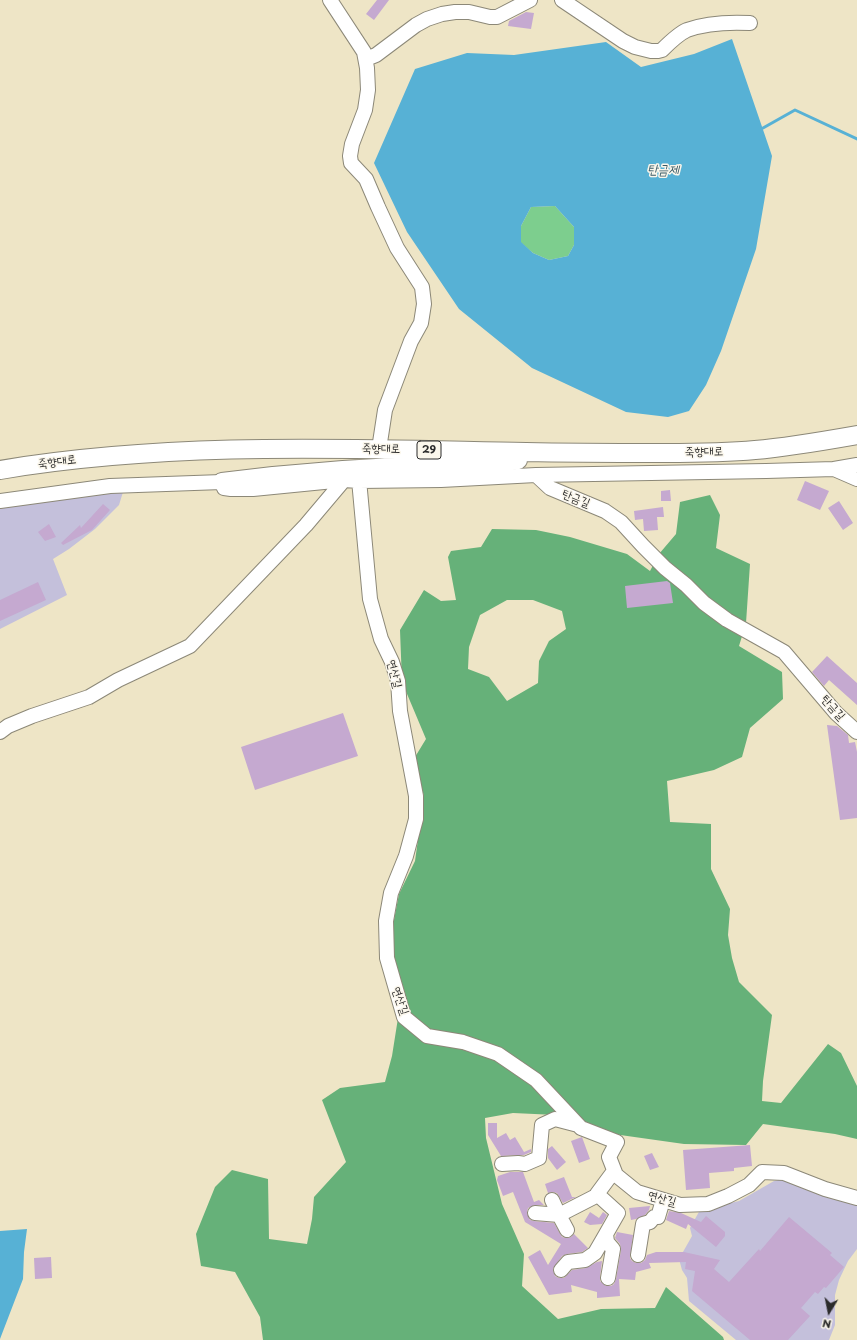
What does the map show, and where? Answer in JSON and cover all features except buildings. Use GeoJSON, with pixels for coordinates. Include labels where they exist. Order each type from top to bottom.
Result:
{"type":"FeatureCollection","features":[{"type":"Feature","properties":{"kind":"main road","name":"죽향대로"},"geometry":{"type":"LineString","coordinates":[[0,470],[39,464],[160,452],[379,449],[707,453],[789,446],[857,435]]}},
{"type":"Feature","properties":{"kind":"main road"},"geometry":{"type":"LineString","coordinates":[[222,482],[273,476],[354,477],[410,466],[484,465],[570,452]]}},
{"type":"Feature","properties":{"kind":"street"},"geometry":{"type":"LineString","coordinates":[[330,0],[364,52],[366,59],[368,90],[365,110],[352,144],[350,156],[351,163],[366,179],[397,248],[422,287],[424,304],[421,323],[411,341],[385,410],[379,449]]}},
{"type":"Feature","properties":{"kind":"street"},"geometry":{"type":"LineString","coordinates":[[366,59],[376,55],[416,24],[427,19],[442,14],[455,12],[469,12],[490,17],[497,17],[530,0]]}},
{"type":"Feature","properties":{"kind":"street"},"geometry":{"type":"LineString","coordinates":[[562,0],[624,41],[644,50],[662,50],[686,31],[696,28],[720,24],[750,23]]}},
{"type":"Feature","properties":{"kind":"street"},"geometry":{"type":"LineString","coordinates":[[834,469],[857,465]]}},
{"type":"Feature","properties":{"kind":"street","name":"탄금길"},"geometry":{"type":"LineString","coordinates":[[536,475],[834,469],[857,479]]}},
{"type":"Feature","properties":{"kind":"street"},"geometry":{"type":"LineString","coordinates":[[0,732],[8,726],[32,716],[89,697],[118,680],[190,646],[354,477],[441,480],[536,475]]}},
{"type":"Feature","properties":{"kind":"street","name":"탄금길"},"geometry":{"type":"LineString","coordinates":[[536,475],[550,488],[605,510],[621,522],[665,568],[686,585],[704,603],[726,620],[784,652],[836,713],[857,732]]}},
{"type":"Feature","properties":{"kind":"street","name":"연산길"},"geometry":{"type":"LineString","coordinates":[[354,477],[370,599],[382,639],[398,681],[400,711],[416,796],[416,819],[406,856],[392,893],[386,921],[387,958],[404,1017],[427,1036],[463,1042],[498,1054],[536,1080],[581,1128],[617,1142],[609,1157],[614,1171],[616,1175],[637,1192],[680,1205],[708,1204],[728,1196],[749,1184],[762,1172],[784,1173],[825,1189],[857,1198]]}},
{"type":"Feature","properties":{"kind":"street"},"geometry":{"type":"LineString","coordinates":[[0,501],[110,486],[222,482]]}},
{"type":"Feature","properties":{"kind":"street"},"geometry":{"type":"LineString","coordinates":[[502,1164],[525,1164],[539,1158],[542,1126],[555,1119],[578,1125]]}},
{"type":"Feature","properties":{"kind":"street"},"geometry":{"type":"LineString","coordinates":[[535,1214],[559,1216],[598,1195],[597,1194],[614,1171]]}},
{"type":"Feature","properties":{"kind":"street"},"geometry":{"type":"LineString","coordinates":[[561,1270],[568,1262],[585,1260],[595,1253],[618,1213],[598,1195]]}},
{"type":"Feature","properties":{"kind":"street"},"geometry":{"type":"LineString","coordinates":[[552,1200],[567,1230]]}},
{"type":"Feature","properties":{"kind":"street"},"geometry":{"type":"LineString","coordinates":[[638,1255],[643,1224],[650,1222],[654,1217],[658,1217],[663,1200]]}},
{"type":"Feature","properties":{"kind":"street"},"geometry":{"type":"LineString","coordinates":[[606,1234],[607,1242],[613,1249],[608,1278]]}},
{"type":"Feature","properties":{"kind":"shaded area"},"geometry":{"type":"Polygon","coordinates":[[[123,492],[119,505],[95,529],[53,559],[67,595],[0,629],[0,506],[73,496],[123,492]]]}},
{"type":"Feature","properties":{"kind":"shaded area"},"geometry":{"type":"Polygon","coordinates":[[[787,1178],[857,1203],[857,1249],[848,1261],[839,1280],[835,1295],[835,1325],[829,1340],[736,1340],[689,1301],[687,1278],[682,1270],[679,1259],[692,1236],[690,1228],[700,1210],[739,1201],[774,1181],[787,1178]]]}},
{"type":"Feature","properties":{"kind":"green space"},"geometry":{"type":"Polygon","coordinates":[[[555,206],[574,227],[574,245],[568,256],[549,260],[533,253],[520,242],[521,226],[531,207],[555,206]]]}},
{"type":"Feature","properties":{"kind":"green space"},"geometry":{"type":"Polygon","coordinates":[[[710,495],[720,515],[716,548],[750,564],[746,623],[739,646],[782,672],[783,699],[750,728],[742,757],[714,770],[667,781],[670,822],[711,824],[711,869],[730,909],[728,935],[732,958],[739,982],[772,1015],[763,1081],[762,1101],[781,1103],[828,1044],[841,1053],[857,1086],[857,1139],[835,1134],[763,1124],[746,1145],[684,1144],[599,1132],[556,1115],[513,1113],[485,1118],[486,1138],[502,1204],[524,1254],[522,1286],[558,1319],[601,1309],[655,1308],[666,1287],[723,1337],[724,1340],[263,1340],[260,1317],[235,1272],[201,1266],[196,1234],[215,1187],[232,1170],[268,1179],[269,1239],[307,1244],[312,1219],[314,1197],[346,1162],[322,1100],[340,1088],[385,1082],[392,1056],[398,1018],[392,930],[399,894],[415,861],[424,797],[415,757],[426,739],[402,682],[400,630],[424,590],[441,601],[456,600],[448,557],[451,551],[481,547],[492,529],[536,530],[570,537],[627,554],[650,571],[659,554],[676,534],[680,502],[710,495]],[[507,600],[480,615],[469,647],[468,669],[489,677],[507,701],[538,683],[539,661],[549,641],[566,629],[562,611],[533,600],[507,600]]]}},
{"type":"Feature","properties":{"kind":"water","name":"탄금제"},"geometry":{"type":"Polygon","coordinates":[[[732,39],[772,156],[756,249],[721,351],[706,385],[689,411],[668,417],[626,412],[532,368],[459,309],[407,232],[374,163],[415,69],[467,53],[514,55],[606,42],[641,67],[694,54],[732,39]],[[555,206],[531,207],[521,226],[521,242],[533,253],[549,260],[568,256],[574,245],[574,227],[555,206]]]}},
{"type":"Feature","properties":{"kind":"water"},"geometry":{"type":"Polygon","coordinates":[[[27,1229],[23,1279],[0,1339],[0,1231],[27,1229]]]}},
{"type":"Feature","properties":{"kind":"waterway"},"geometry":{"type":"LineString","coordinates":[[763,128],[795,110],[857,139]]}}]}
